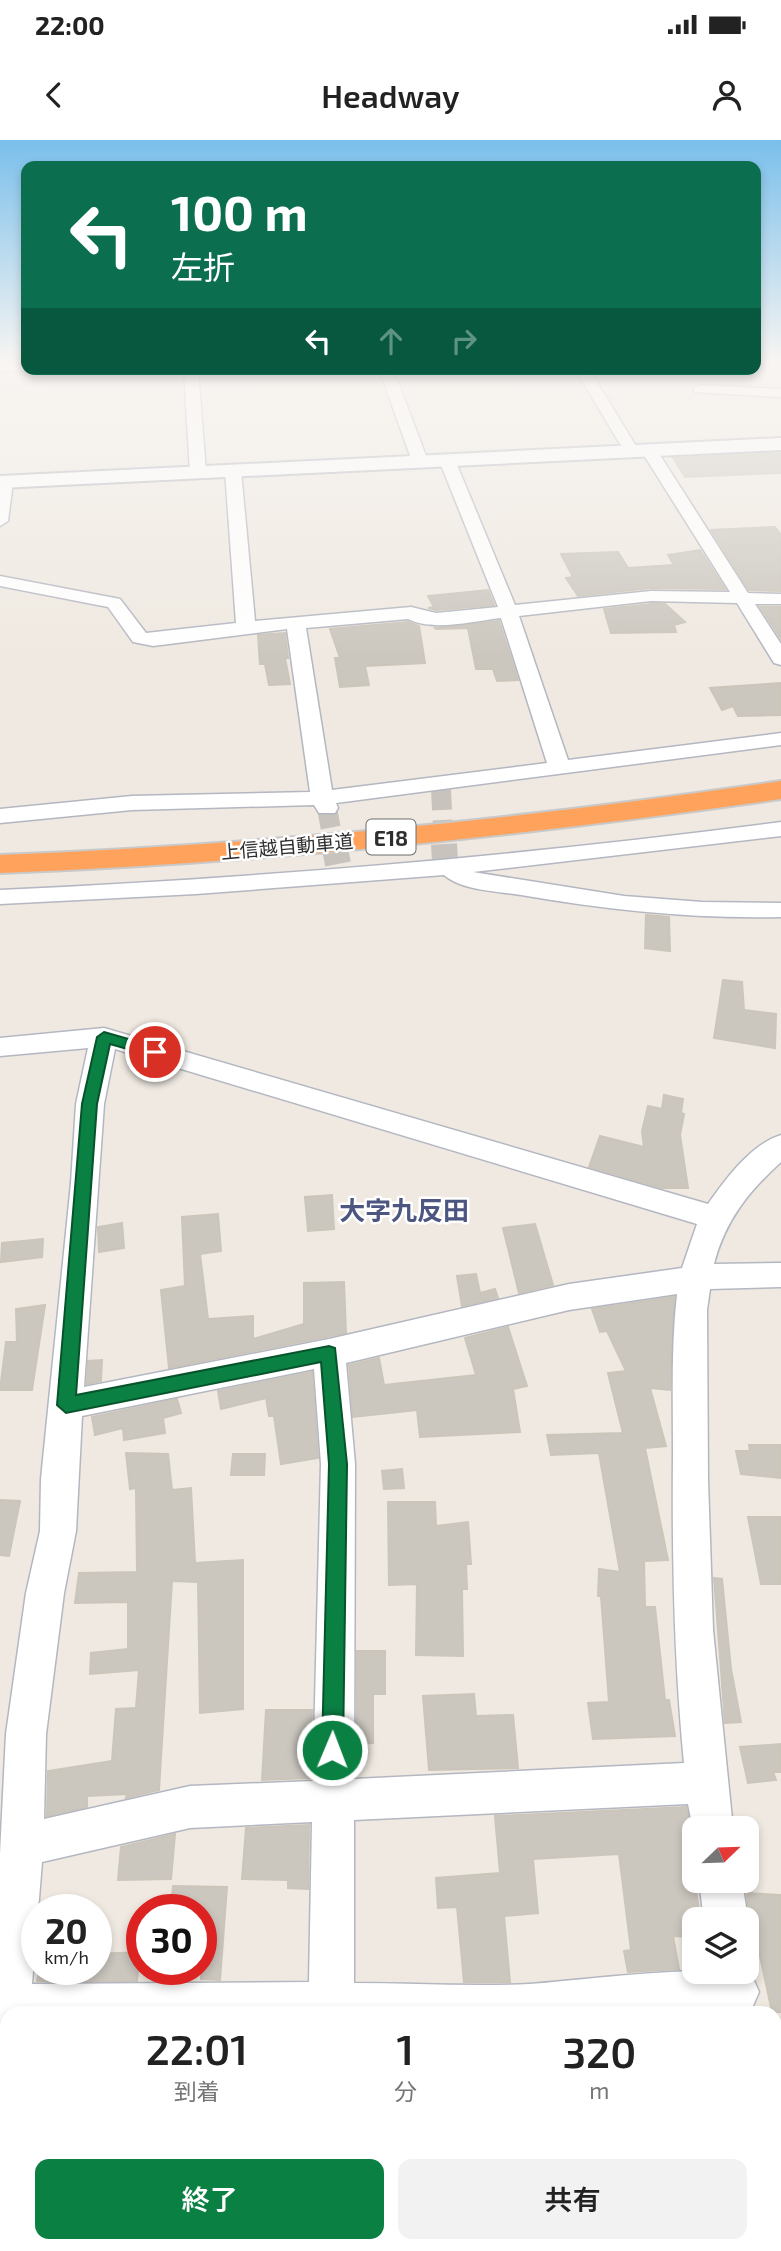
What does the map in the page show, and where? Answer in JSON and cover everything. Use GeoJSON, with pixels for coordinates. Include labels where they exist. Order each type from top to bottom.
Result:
{"type":"FeatureCollection","features":[{"type":"Feature","properties":{"kind":"highway","name":"上信越自動車道"},"geometry":{"type":"LineString","coordinates":[[0,845],[335,824],[612,795],[781,772]]}},
{"type":"Feature","properties":{"kind":"highway","name":"上信越自動車道"},"geometry":{"type":"LineString","coordinates":[[0,864],[339,842],[530,824],[781,790]]}},
{"type":"Feature","properties":{"kind":"street"},"geometry":{"type":"LineString","coordinates":[[197,461],[198,472]]}},
{"type":"Feature","properties":{"kind":"street"},"geometry":{"type":"LineString","coordinates":[[0,521],[2,482],[433,461]]}},
{"type":"Feature","properties":{"kind":"street"},"geometry":{"type":"LineString","coordinates":[[447,461],[508,610],[560,768]]}},
{"type":"Feature","properties":{"kind":"street"},"geometry":{"type":"LineString","coordinates":[[647,461],[781,659]]}},
{"type":"Feature","properties":{"kind":"street"},"geometry":{"type":"LineString","coordinates":[[233,471],[246,627]]}},
{"type":"Feature","properties":{"kind":"street"},"geometry":{"type":"LineString","coordinates":[[0,581],[114,603],[140,638],[153,639],[246,627],[411,613],[423,619],[436,619],[652,596],[781,598]]}},
{"type":"Feature","properties":{"kind":"street"},"geometry":{"type":"LineString","coordinates":[[296,624],[325,803]]}},
{"type":"Feature","properties":{"kind":"street"},"geometry":{"type":"LineString","coordinates":[[0,816],[132,803],[325,803],[781,739]]}},
{"type":"Feature","properties":{"kind":"street"},"geometry":{"type":"LineString","coordinates":[[0,897],[256,885],[338,869],[596,854],[781,828]]}},
{"type":"Feature","properties":{"kind":"street"},"geometry":{"type":"LineString","coordinates":[[445,864],[468,879],[612,903],[732,912],[781,910]]}},
{"type":"Feature","properties":{"kind":"street"},"geometry":{"type":"LineString","coordinates":[[9,2006],[22,1845],[26,1734],[45,1592],[58,1531],[59,1479],[90,1104],[104,1037]]}},
{"type":"Feature","properties":{"kind":"street"},"geometry":{"type":"LineString","coordinates":[[0,1047],[104,1037],[715,1218]]}},
{"type":"Feature","properties":{"kind":"street"},"geometry":{"type":"LineString","coordinates":[[710,1816],[690,1586],[690,1360],[695,1280],[705,1240],[715,1218],[733,1193],[781,1146]]}},
{"type":"Feature","properties":{"kind":"street"},"geometry":{"type":"LineString","coordinates":[[66,1405],[211,1374],[329,1353],[569,1297],[716,1276],[781,1275]]}},
{"type":"Feature","properties":{"kind":"street"},"geometry":{"type":"LineString","coordinates":[[329,1353],[338,1464],[331,1802],[331,2005]]}},
{"type":"Feature","properties":{"kind":"street"},"geometry":{"type":"LineString","coordinates":[[22,1845],[190,1807],[706,1783]]}},
{"type":"Feature","properties":{"kind":"street"},"geometry":{"type":"LineString","coordinates":[[540,2006],[736,1992]]}},
{"type":"Feature","properties":{"kind":"street"},"geometry":{"type":"LineString","coordinates":[[285,2006],[428,2006]]}},
{"type":"Feature","properties":{"kind":"building"},"geometry":{"type":"Polygon","coordinates":[[[675,461],[781,461],[781,473],[685,477],[675,461]]]}},
{"type":"Feature","properties":{"kind":"building"},"geometry":{"type":"Polygon","coordinates":[[[775,527],[781,535],[781,591],[749,590],[711,530],[775,527]]]}},
{"type":"Feature","properties":{"kind":"building"},"geometry":{"type":"Polygon","coordinates":[[[700,550],[725,589],[651,588],[578,596],[566,578],[573,577],[561,554],[618,552],[628,568],[674,565],[668,555],[700,550]]]}},
{"type":"Feature","properties":{"kind":"building"},"geometry":{"type":"Polygon","coordinates":[[[488,590],[494,605],[436,610],[428,608],[434,607],[428,596],[488,590]]]}},
{"type":"Feature","properties":{"kind":"building"},"geometry":{"type":"Polygon","coordinates":[[[665,604],[685,622],[674,625],[676,632],[611,633],[604,609],[665,604]]]}},
{"type":"Feature","properties":{"kind":"building"},"geometry":{"type":"Polygon","coordinates":[[[760,607],[781,607],[781,639],[760,607]]]}},
{"type":"Feature","properties":{"kind":"building"},"geometry":{"type":"Polygon","coordinates":[[[499,621],[518,680],[497,681],[493,669],[476,669],[468,628],[435,628],[499,621]]]}},
{"type":"Feature","properties":{"kind":"building"},"geometry":{"type":"Polygon","coordinates":[[[408,622],[419,626],[425,663],[365,666],[369,685],[340,687],[335,658],[340,658],[330,629],[408,622]]]}},
{"type":"Feature","properties":{"kind":"building"},"geometry":{"type":"Polygon","coordinates":[[[285,633],[288,658],[285,658],[290,684],[269,685],[265,664],[260,664],[258,635],[285,633]]]}},
{"type":"Feature","properties":{"kind":"building"},"geometry":{"type":"Polygon","coordinates":[[[781,683],[781,715],[738,716],[733,706],[722,710],[710,688],[781,683]]]}},
{"type":"Feature","properties":{"kind":"building"},"geometry":{"type":"Polygon","coordinates":[[[646,915],[669,917],[670,951],[645,948],[646,915]]]}},
{"type":"Feature","properties":{"kind":"building"},"geometry":{"type":"Polygon","coordinates":[[[723,980],[742,982],[744,1010],[776,1014],[775,1048],[714,1038],[723,980]]]}},
{"type":"Feature","properties":{"kind":"building"},"geometry":{"type":"Polygon","coordinates":[[[664,1095],[683,1099],[681,1113],[684,1114],[680,1135],[688,1188],[662,1188],[589,1167],[600,1136],[644,1147],[642,1131],[648,1106],[662,1109],[664,1095]]]}},
{"type":"Feature","properties":{"kind":"building"},"geometry":{"type":"Polygon","coordinates":[[[332,1195],[334,1229],[308,1231],[305,1197],[332,1195]]]}},
{"type":"Feature","properties":{"kind":"building"},"geometry":{"type":"Polygon","coordinates":[[[218,1214],[221,1251],[200,1254],[208,1319],[253,1316],[253,1339],[304,1324],[304,1283],[344,1282],[346,1333],[169,1368],[161,1290],[185,1286],[182,1217],[218,1214]]]}},
{"type":"Feature","properties":{"kind":"building"},"geometry":{"type":"Polygon","coordinates":[[[122,1223],[124,1248],[99,1252],[98,1227],[122,1223]]]}},
{"type":"Feature","properties":{"kind":"building"},"geometry":{"type":"Polygon","coordinates":[[[535,1224],[553,1285],[519,1293],[503,1228],[535,1224]]]}},
{"type":"Feature","properties":{"kind":"building"},"geometry":{"type":"Polygon","coordinates":[[[43,1239],[42,1257],[1,1262],[2,1243],[43,1239]]]}},
{"type":"Feature","properties":{"kind":"building"},"geometry":{"type":"Polygon","coordinates":[[[476,1274],[480,1293],[495,1289],[498,1298],[462,1306],[457,1276],[476,1274]]]}},
{"type":"Feature","properties":{"kind":"building"},"geometry":{"type":"Polygon","coordinates":[[[674,1297],[670,1390],[650,1388],[666,1446],[645,1448],[668,1560],[644,1561],[645,1607],[655,1607],[665,1700],[669,1700],[675,1736],[593,1739],[588,1703],[609,1702],[601,1596],[598,1596],[599,1569],[620,1572],[599,1453],[551,1455],[547,1435],[623,1433],[608,1373],[626,1371],[607,1331],[600,1332],[592,1309],[674,1297]]]}},
{"type":"Feature","properties":{"kind":"building"},"geometry":{"type":"Polygon","coordinates":[[[45,1305],[32,1390],[0,1390],[6,1342],[17,1342],[16,1309],[45,1305]]]}},
{"type":"Feature","properties":{"kind":"building"},"geometry":{"type":"Polygon","coordinates":[[[508,1327],[527,1386],[513,1389],[520,1432],[420,1437],[417,1410],[353,1417],[349,1365],[379,1358],[384,1385],[476,1375],[465,1338],[508,1327]]]}},
{"type":"Feature","properties":{"kind":"building"},"geometry":{"type":"Polygon","coordinates":[[[102,1360],[101,1381],[87,1384],[88,1361],[102,1360]]]}},
{"type":"Feature","properties":{"kind":"building"},"geometry":{"type":"Polygon","coordinates":[[[312,1372],[318,1458],[281,1464],[274,1416],[269,1416],[266,1398],[221,1409],[218,1391],[312,1372]]]}},
{"type":"Feature","properties":{"kind":"building"},"geometry":{"type":"Polygon","coordinates":[[[177,1399],[181,1413],[163,1418],[165,1433],[124,1440],[123,1428],[95,1435],[92,1417],[177,1399]]]}},
{"type":"Feature","properties":{"kind":"building"},"geometry":{"type":"Polygon","coordinates":[[[749,1445],[781,1445],[781,1478],[741,1474],[736,1451],[750,1451],[749,1445]]]}},
{"type":"Feature","properties":{"kind":"building"},"geometry":{"type":"Polygon","coordinates":[[[126,1453],[168,1454],[172,1490],[191,1488],[195,1563],[243,1560],[243,1709],[200,1713],[198,1582],[172,1581],[159,1790],[126,1798],[127,1794],[87,1796],[87,1807],[47,1816],[48,1771],[112,1761],[116,1709],[136,1708],[139,1670],[90,1674],[91,1653],[128,1649],[128,1602],[75,1603],[79,1573],[137,1572],[136,1488],[130,1489],[126,1453]]]}},
{"type":"Feature","properties":{"kind":"building"},"geometry":{"type":"Polygon","coordinates":[[[233,1454],[265,1454],[264,1475],[231,1475],[233,1454]]]}},
{"type":"Feature","properties":{"kind":"building"},"geometry":{"type":"Polygon","coordinates":[[[402,1469],[404,1488],[384,1489],[382,1471],[402,1469]]]}},
{"type":"Feature","properties":{"kind":"building"},"geometry":{"type":"Polygon","coordinates":[[[0,1500],[20,1501],[9,1556],[0,1555],[0,1500]]]}},
{"type":"Feature","properties":{"kind":"building"},"geometry":{"type":"Polygon","coordinates":[[[388,1502],[435,1502],[436,1526],[468,1522],[471,1564],[466,1564],[467,1589],[462,1589],[463,1656],[416,1655],[417,1584],[389,1585],[388,1502]]]}},
{"type":"Feature","properties":{"kind":"building"},"geometry":{"type":"Polygon","coordinates":[[[748,1517],[781,1517],[781,1584],[761,1584],[748,1517]]]}},
{"type":"Feature","properties":{"kind":"building"},"geometry":{"type":"Polygon","coordinates":[[[714,1578],[722,1579],[731,1669],[741,1722],[725,1723],[714,1578]]]}},
{"type":"Feature","properties":{"kind":"building"},"geometry":{"type":"Polygon","coordinates":[[[357,1651],[385,1651],[385,1694],[373,1694],[373,1743],[357,1744],[357,1651]]]}},
{"type":"Feature","properties":{"kind":"building"},"geometry":{"type":"Polygon","coordinates":[[[474,1694],[476,1716],[513,1715],[518,1768],[429,1770],[423,1696],[474,1694]]]}},
{"type":"Feature","properties":{"kind":"building"},"geometry":{"type":"Polygon","coordinates":[[[266,1710],[312,1710],[310,1778],[262,1780],[266,1710]]]}},
{"type":"Feature","properties":{"kind":"building"},"geometry":{"type":"Polygon","coordinates":[[[781,1744],[781,1772],[773,1772],[776,1780],[748,1783],[740,1747],[781,1744]]]}},
{"type":"Feature","properties":{"kind":"building"},"geometry":{"type":"Polygon","coordinates":[[[686,1807],[688,1816],[682,1816],[682,1894],[696,1894],[699,1907],[682,1907],[682,1936],[673,1936],[679,1969],[628,1972],[624,1951],[631,1950],[619,1854],[533,1859],[538,1913],[504,1916],[510,1982],[464,1982],[457,1907],[438,1908],[436,1878],[500,1873],[495,1816],[686,1807]]]}},
{"type":"Feature","properties":{"kind":"building"},"geometry":{"type":"Polygon","coordinates":[[[309,1825],[308,1889],[288,1888],[288,1880],[242,1879],[246,1828],[309,1825]]]}},
{"type":"Feature","properties":{"kind":"building"},"geometry":{"type":"Polygon","coordinates":[[[175,1834],[171,1879],[118,1880],[121,1847],[175,1834]]]}},
{"type":"Feature","properties":{"kind":"building"},"geometry":{"type":"Polygon","coordinates":[[[173,1886],[227,1887],[220,1980],[217,1980],[217,1894],[172,1894],[173,1886]]]}},
{"type":"Feature","properties":{"kind":"building"},"geometry":{"type":"Polygon","coordinates":[[[747,1894],[781,1895],[781,2006],[771,2006],[760,1956],[759,1907],[748,1907],[747,1894]]]}},
{"type":"Feature","properties":{"kind":"building"},"geometry":{"type":"Polygon","coordinates":[[[112,1953],[126,1953],[126,1981],[112,1981],[112,1953]]]}},
{"type":"Feature","properties":{"kind":"tunnel"},"geometry":{"type":"LineString","coordinates":[[441,790],[444,846]]}},
{"type":"Feature","properties":{"kind":"tunnel"},"geometry":{"type":"LineString","coordinates":[[327,808],[334,846]]}},
{"type":"Feature","properties":{"kind":"tunnel"},"geometry":{"type":"LineString","coordinates":[[334,844],[338,864]]}},
{"type":"Feature","properties":{"kind":"tunnel"},"geometry":{"type":"LineString","coordinates":[[444,844],[445,861]]}},
{"type":"Feature","properties":{"kind":"district","name":"大字九反田"},"geometry":{"type":"Point","coordinates":[404,1209]}},
{"type":"Feature","properties":{"kind":"route"},"geometry":{"type":"LineString","coordinates":[[155,1052],[104,1037],[90,1104],[89,1146],[66,1405],[211,1374],[329,1353],[336,1408],[338,1464],[332,1750]]}}]}
